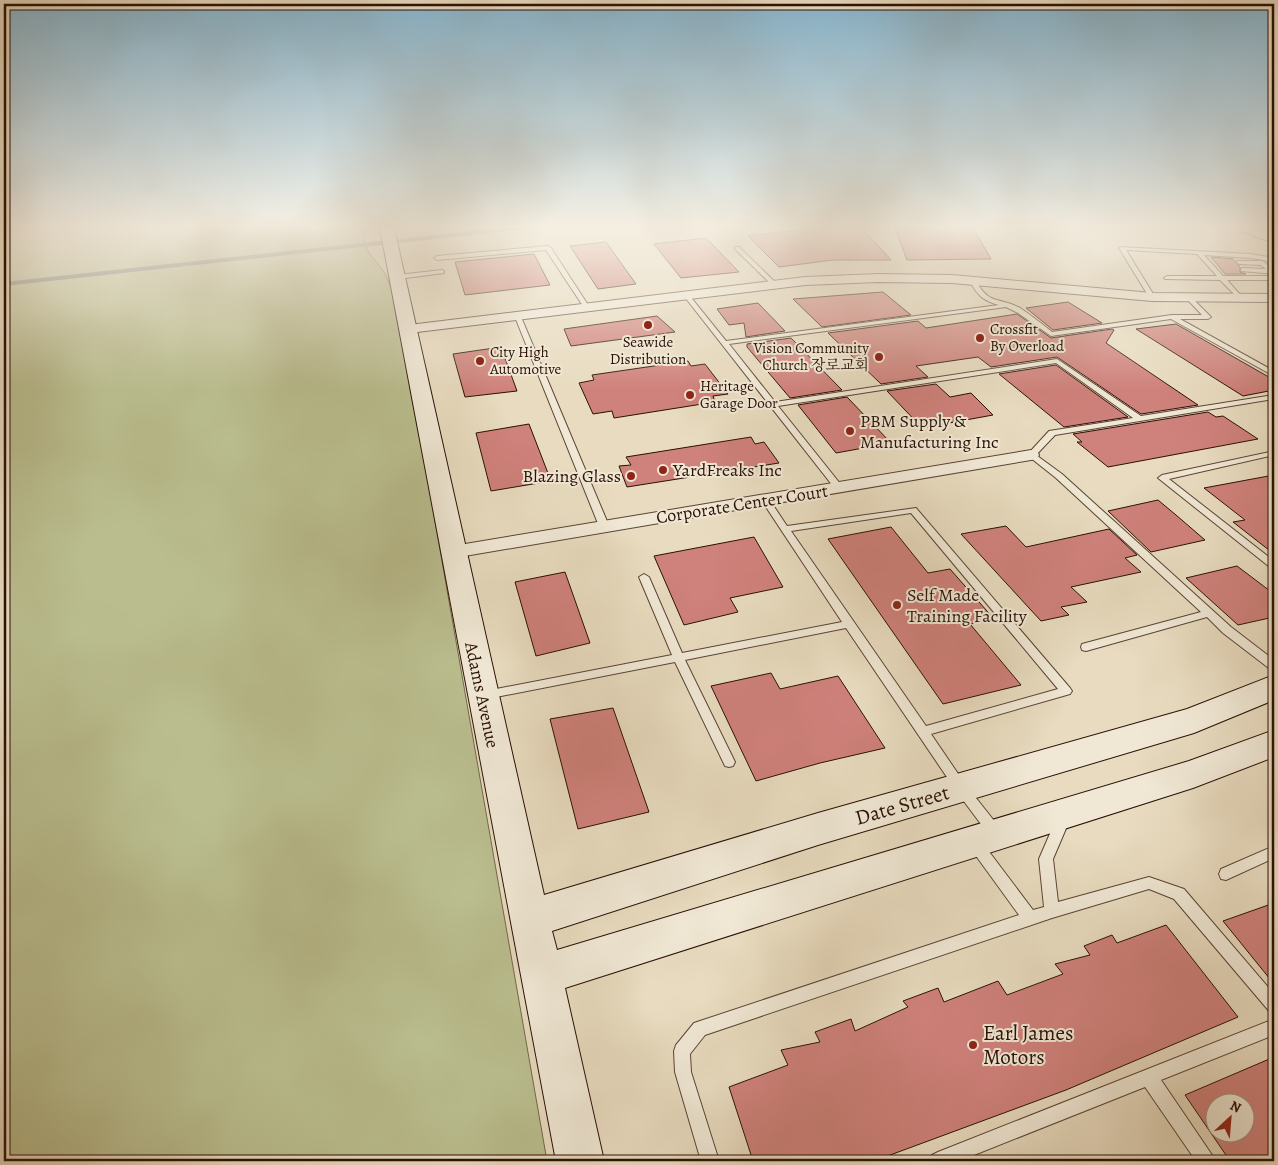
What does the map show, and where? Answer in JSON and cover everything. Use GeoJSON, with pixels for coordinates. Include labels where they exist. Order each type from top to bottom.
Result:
{"type":"FeatureCollection","features":[{"type":"Feature","properties":{"kind":"street","name":"Adams Avenue"},"geometry":{"type":"LineString","coordinates":[[399,282],[482,695],[580,1161]]}},
{"type":"Feature","properties":{"kind":"street"},"geometry":{"type":"LineString","coordinates":[[409,329],[795,282]]}},
{"type":"Feature","properties":{"kind":"street"},"geometry":{"type":"LineString","coordinates":[[998,282],[1152,297],[1274,298]]}},
{"type":"Feature","properties":{"kind":"street","name":"Corporate Center Court"},"geometry":{"type":"LineString","coordinates":[[453,552],[766,501],[1031,455]]}},
{"type":"Feature","properties":{"kind":"street","name":"Date Street"},"geometry":{"type":"LineString","coordinates":[[529,918],[818,828],[1194,720],[1274,687]]}},
{"type":"Feature","properties":{"kind":"street"},"geometry":{"type":"LineString","coordinates":[[541,975],[1231,762],[1274,743]]}},
{"type":"Feature","properties":{"kind":"lane"},"geometry":{"type":"LineString","coordinates":[[570,282],[587,308]]}},
{"type":"Feature","properties":{"kind":"lane"},"geometry":{"type":"LineString","coordinates":[[974,282],[977,291],[993,303],[1014,308],[1051,334],[1172,317],[1208,317],[1189,298]]}},
{"type":"Feature","properties":{"kind":"lane"},"geometry":{"type":"LineString","coordinates":[[1143,282],[1152,297]]}},
{"type":"Feature","properties":{"kind":"lane"},"geometry":{"type":"LineString","coordinates":[[1225,282],[1241,299]]}},
{"type":"Feature","properties":{"kind":"lane"},"geometry":{"type":"LineString","coordinates":[[687,296],[839,488]]}},
{"type":"Feature","properties":{"kind":"lane"},"geometry":{"type":"LineString","coordinates":[[724,343],[1004,306]]}},
{"type":"Feature","properties":{"kind":"lane"},"geometry":{"type":"LineString","coordinates":[[518,317],[604,526]]}},
{"type":"Feature","properties":{"kind":"lane"},"geometry":{"type":"LineString","coordinates":[[1172,317],[1274,374]]}},
{"type":"Feature","properties":{"kind":"lane"},"geometry":{"type":"LineString","coordinates":[[773,405],[1057,361],[1140,419]]}},
{"type":"Feature","properties":{"kind":"lane"},"geometry":{"type":"LineString","coordinates":[[1274,397],[1052,433],[1031,455],[1059,476],[1227,630],[1274,666]]}},
{"type":"Feature","properties":{"kind":"lane"},"geometry":{"type":"LineString","coordinates":[[1274,453],[1162,478],[1274,566]]}},
{"type":"Feature","properties":{"kind":"lane"},"geometry":{"type":"LineString","coordinates":[[766,501],[961,788],[986,838],[1031,919]]}},
{"type":"Feature","properties":{"kind":"lane"},"geometry":{"type":"LineString","coordinates":[[785,529],[913,510],[1066,691],[923,732]]}},
{"type":"Feature","properties":{"kind":"lane"},"geometry":{"type":"LineString","coordinates":[[644,577],[679,658],[729,762]]}},
{"type":"Feature","properties":{"kind":"lane"},"geometry":{"type":"LineString","coordinates":[[1086,647],[1210,613]]}},
{"type":"Feature","properties":{"kind":"lane"},"geometry":{"type":"LineString","coordinates":[[482,695],[849,624]]}},
{"type":"Feature","properties":{"kind":"lane"},"geometry":{"type":"LineString","coordinates":[[1052,912],[1046,859],[1065,813]]}},
{"type":"Feature","properties":{"kind":"lane"},"geometry":{"type":"LineString","coordinates":[[1226,874],[1274,852]]}},
{"type":"Feature","properties":{"kind":"lane"},"geometry":{"type":"LineString","coordinates":[[710,1161],[683,1072],[682,1051],[700,1029],[1052,912],[1149,882],[1179,894],[1274,1006]]}},
{"type":"Feature","properties":{"kind":"lane"},"geometry":{"type":"LineString","coordinates":[[938,1161],[1274,1027]]}},
{"type":"Feature","properties":{"kind":"lane"},"geometry":{"type":"LineString","coordinates":[[1149,1078],[1206,1161]]}},
{"type":"Feature","properties":{"kind":"green space"},"geometry":{"type":"Polygon","coordinates":[[[4,282],[389,282],[404,344],[547,1161],[4,1161],[4,282]]]}},
{"type":"Feature","properties":{"kind":"building"},"geometry":{"type":"Polygon","coordinates":[[[461,282],[549,282],[550,285],[465,295],[461,282]]]}},
{"type":"Feature","properties":{"kind":"building"},"geometry":{"type":"Polygon","coordinates":[[[594,282],[635,282],[636,284],[598,289],[594,282]]]}},
{"type":"Feature","properties":{"kind":"building"},"geometry":{"type":"Polygon","coordinates":[[[883,292],[911,315],[822,327],[793,299],[883,292]]]}},
{"type":"Feature","properties":{"kind":"building"},"geometry":{"type":"Polygon","coordinates":[[[1068,302],[1102,323],[1053,330],[1026,308],[1068,302]]]}},
{"type":"Feature","properties":{"kind":"building"},"geometry":{"type":"Polygon","coordinates":[[[758,303],[785,331],[746,337],[744,323],[729,325],[717,309],[758,303]]]}},
{"type":"Feature","properties":{"kind":"building"},"geometry":{"type":"Polygon","coordinates":[[[1017,314],[1051,338],[1114,330],[1106,343],[1198,405],[1141,414],[1057,357],[991,367],[978,357],[916,366],[928,377],[881,384],[828,333],[918,321],[926,328],[1017,314]]]}},
{"type":"Feature","properties":{"kind":"building"},"geometry":{"type":"Polygon","coordinates":[[[657,316],[675,332],[571,346],[564,329],[657,316]]]}},
{"type":"Feature","properties":{"kind":"building"},"geometry":{"type":"Polygon","coordinates":[[[1176,324],[1274,380],[1274,390],[1243,396],[1136,329],[1176,324]]]}},
{"type":"Feature","properties":{"kind":"building"},"geometry":{"type":"Polygon","coordinates":[[[791,338],[842,390],[790,398],[747,347],[747,344],[791,338]]]}},
{"type":"Feature","properties":{"kind":"building"},"geometry":{"type":"Polygon","coordinates":[[[501,347],[517,391],[465,397],[453,354],[501,347]]]}},
{"type":"Feature","properties":{"kind":"building"},"geometry":{"type":"Polygon","coordinates":[[[688,361],[691,366],[705,364],[728,394],[713,396],[715,402],[614,418],[612,411],[593,414],[579,383],[594,380],[592,375],[688,361]]]}},
{"type":"Feature","properties":{"kind":"building"},"geometry":{"type":"Polygon","coordinates":[[[1056,365],[1128,417],[1064,427],[999,374],[1056,365]]]}},
{"type":"Feature","properties":{"kind":"building"},"geometry":{"type":"Polygon","coordinates":[[[936,384],[950,397],[971,393],[993,415],[922,428],[887,391],[936,384]]]}},
{"type":"Feature","properties":{"kind":"building","name":"PBM Supply & Manufacturing Inc"},"geometry":{"type":"Polygon","coordinates":[[[847,397],[891,443],[836,453],[798,405],[847,397]]]}},
{"type":"Feature","properties":{"kind":"building"},"geometry":{"type":"Polygon","coordinates":[[[1208,412],[1216,417],[1223,416],[1258,439],[1108,467],[1077,442],[1082,442],[1073,434],[1208,412]]]}},
{"type":"Feature","properties":{"kind":"building"},"geometry":{"type":"Polygon","coordinates":[[[529,424],[551,481],[491,491],[476,433],[529,424]]]}},
{"type":"Feature","properties":{"kind":"building"},"geometry":{"type":"Polygon","coordinates":[[[751,437],[755,444],[764,442],[779,463],[627,487],[619,466],[631,465],[626,457],[751,437]]]}},
{"type":"Feature","properties":{"kind":"building"},"geometry":{"type":"Polygon","coordinates":[[[1274,475],[1274,554],[1233,522],[1245,520],[1204,488],[1274,475]]]}},
{"type":"Feature","properties":{"kind":"building"},"geometry":{"type":"Polygon","coordinates":[[[1158,500],[1205,540],[1151,552],[1108,511],[1158,500]]]}},
{"type":"Feature","properties":{"kind":"building"},"geometry":{"type":"Polygon","coordinates":[[[1006,526],[1026,547],[1109,529],[1137,555],[1125,558],[1141,572],[1071,587],[1087,602],[1061,607],[1069,615],[1041,621],[961,534],[1006,526]]]}},
{"type":"Feature","properties":{"kind":"building"},"geometry":{"type":"Polygon","coordinates":[[[891,527],[928,573],[950,569],[994,619],[970,624],[1021,685],[943,704],[828,539],[891,527]]]}},
{"type":"Feature","properties":{"kind":"building"},"geometry":{"type":"Polygon","coordinates":[[[754,537],[783,587],[730,598],[738,612],[684,625],[654,556],[754,537]]]}},
{"type":"Feature","properties":{"kind":"building"},"geometry":{"type":"Polygon","coordinates":[[[1237,566],[1274,594],[1274,617],[1238,625],[1186,578],[1237,566]]]}},
{"type":"Feature","properties":{"kind":"building"},"geometry":{"type":"Polygon","coordinates":[[[565,572],[590,643],[536,656],[515,582],[565,572]]]}},
{"type":"Feature","properties":{"kind":"building"},"geometry":{"type":"Polygon","coordinates":[[[771,673],[780,689],[838,676],[885,748],[820,763],[756,781],[711,686],[771,673]]]}},
{"type":"Feature","properties":{"kind":"building"},"geometry":{"type":"Polygon","coordinates":[[[613,708],[649,812],[578,829],[550,719],[613,708]]]}},
{"type":"Feature","properties":{"kind":"building"},"geometry":{"type":"Polygon","coordinates":[[[1274,903],[1274,984],[1223,921],[1274,903]]]}},
{"type":"Feature","properties":{"kind":"building"},"geometry":{"type":"Polygon","coordinates":[[[1166,925],[1238,1017],[1066,1090],[874,1161],[753,1161],[729,1087],[788,1065],[781,1050],[820,1042],[815,1032],[851,1019],[855,1031],[908,1007],[903,1001],[938,988],[944,1002],[998,981],[1007,995],[1063,974],[1055,964],[1090,955],[1084,946],[1112,935],[1117,943],[1166,925]]]}},
{"type":"Feature","properties":{"kind":"building"},"geometry":{"type":"Polygon","coordinates":[[[1274,1057],[1274,1161],[1230,1161],[1217,1142],[1256,1142],[1256,1092],[1206,1092],[1206,1126],[1185,1095],[1274,1057]]]}},
{"type":"Feature","properties":{"kind":"waterway"},"geometry":{"type":"LineString","coordinates":[[4,284],[19,282]]}},
{"type":"Feature","properties":{"kind":"place","name":"Seawide Distribution"},"geometry":{"type":"Point","coordinates":[648,325]}},
{"type":"Feature","properties":{"kind":"place","name":"Crossfit By Overload"},"geometry":{"type":"Point","coordinates":[980,338]}},
{"type":"Feature","properties":{"kind":"place","name":"Vision Community Church 장로교회"},"geometry":{"type":"Point","coordinates":[879,357]}},
{"type":"Feature","properties":{"kind":"place","name":"City High Automotive"},"geometry":{"type":"Point","coordinates":[480,361]}},
{"type":"Feature","properties":{"kind":"place","name":"Heritage Garage Door"},"geometry":{"type":"Point","coordinates":[690,395]}},
{"type":"Feature","properties":{"kind":"place","name":"PBM Supply & Manufacturing Inc"},"geometry":{"type":"Point","coordinates":[850,431]}},
{"type":"Feature","properties":{"kind":"place","name":"YardFreaks Inc"},"geometry":{"type":"Point","coordinates":[663,470]}},
{"type":"Feature","properties":{"kind":"place","name":"Blazing Glass"},"geometry":{"type":"Point","coordinates":[631,476]}},
{"type":"Feature","properties":{"kind":"place","name":"Self Made Training Facility"},"geometry":{"type":"Point","coordinates":[897,605]}},
{"type":"Feature","properties":{"kind":"place","name":"Earl James Motors"},"geometry":{"type":"Point","coordinates":[973,1045]}}]}
